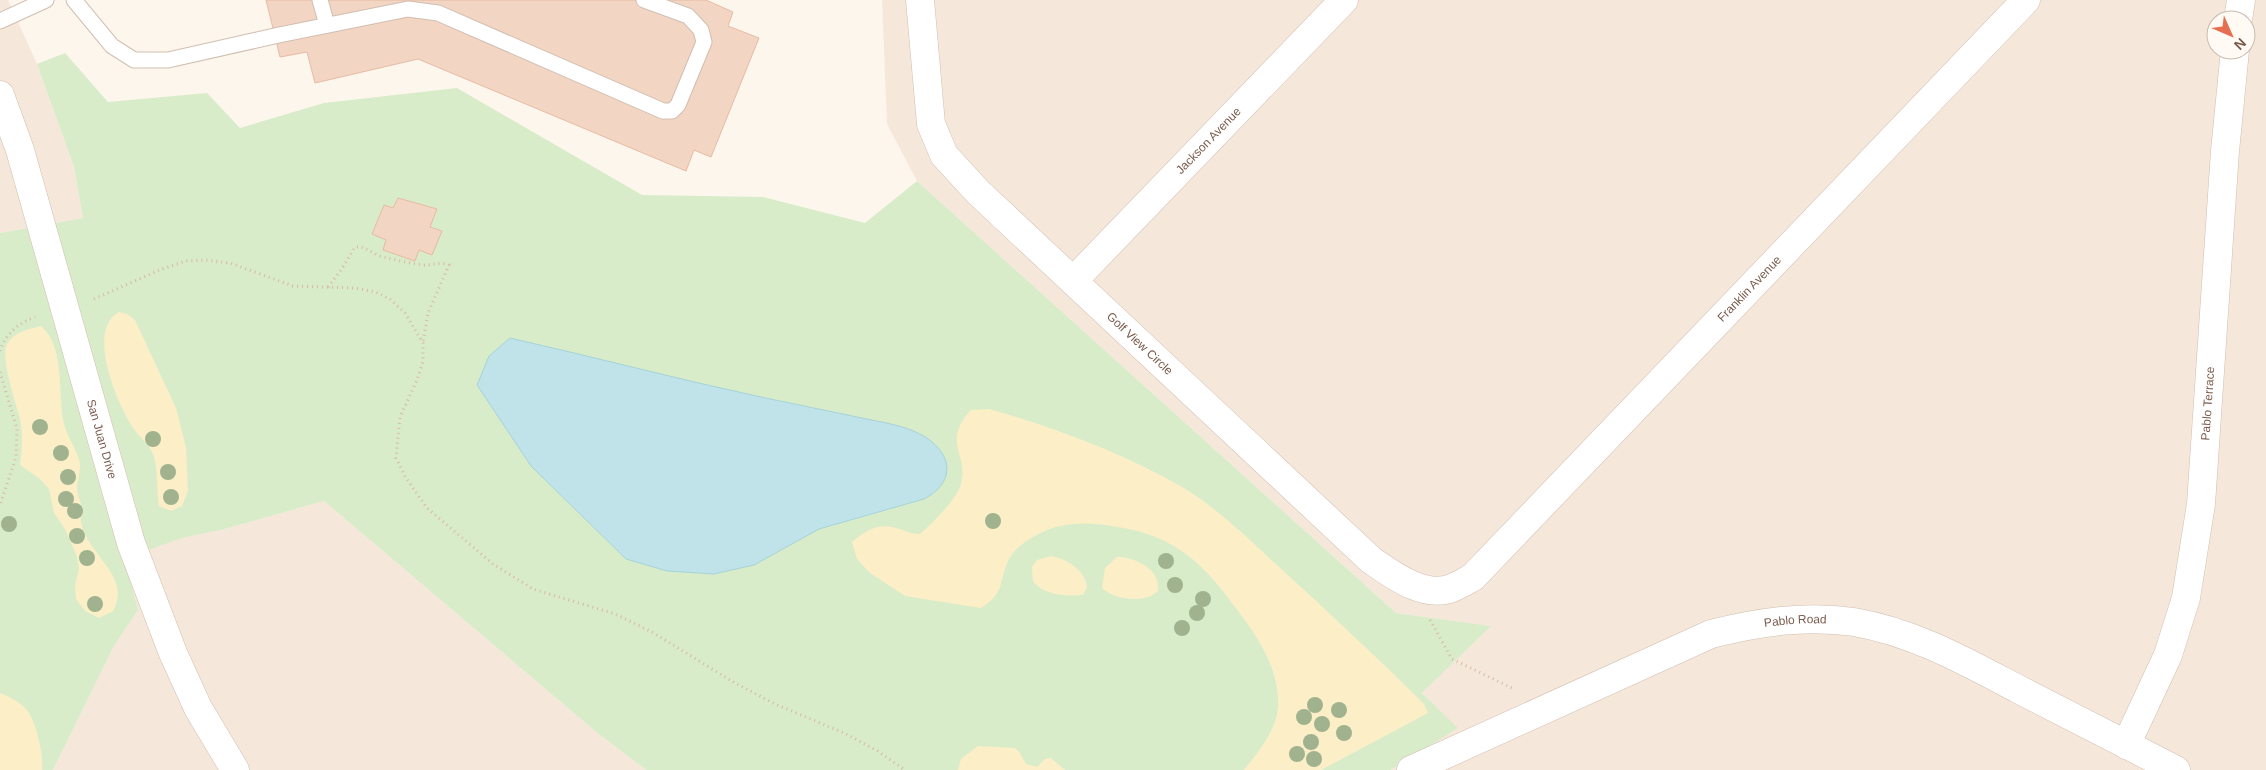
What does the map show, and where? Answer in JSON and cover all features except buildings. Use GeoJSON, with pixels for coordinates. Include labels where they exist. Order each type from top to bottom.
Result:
{"type":"FeatureCollection","features":[{"type":"Feature","properties":{"kind":"street","name":"Golf View Circle"},"geometry":{"type":"LineString","coordinates":[[920,0],[926,96],[931,124],[944,155],[978,192],[1371,560],[1408,583],[1426,590],[1451,589],[1473,577]]}},
{"type":"Feature","properties":{"kind":"street","name":"Jackson Avenue"},"geometry":{"type":"LineString","coordinates":[[1073,280],[1344,0]]}},
{"type":"Feature","properties":{"kind":"street","name":"Franklin Avenue"},"geometry":{"type":"LineString","coordinates":[[1473,577],[2026,0]]}},
{"type":"Feature","properties":{"kind":"street","name":"Pablo Terrace"},"geometry":{"type":"LineString","coordinates":[[2126,745],[2168,655],[2186,598],[2201,504],[2225,151],[2234,60]]}},
{"type":"Feature","properties":{"kind":"street","name":"San Juan Drive"},"geometry":{"type":"LineString","coordinates":[[0,95],[20,150],[131,543],[158,616],[198,708],[235,770]]}},
{"type":"Feature","properties":{"kind":"street","name":"Pablo Road"},"geometry":{"type":"LineString","coordinates":[[1411,770],[1712,634],[1755,623],[1800,619],[1844,622],[1898,632],[1942,649],[2176,770]]}},
{"type":"Feature","properties":{"kind":"lane"},"geometry":{"type":"LineString","coordinates":[[0,21],[46,0]]}},
{"type":"Feature","properties":{"kind":"lane"},"geometry":{"type":"LineString","coordinates":[[74,0],[112,46],[134,60],[168,60],[326,25],[408,10],[438,13],[654,108],[672,111],[678,105],[704,42],[700,30],[688,16],[644,0]]}},
{"type":"Feature","properties":{"kind":"lane"},"geometry":{"type":"LineString","coordinates":[[320,0],[326,25]]}},
{"type":"Feature","properties":{"kind":"path"},"geometry":{"type":"LineString","coordinates":[[328,287],[355,247],[363,246],[380,256],[424,265],[441,262],[449,265],[428,313],[422,343],[423,362],[400,417],[396,458],[406,478],[427,508],[493,564],[533,589],[615,614],[652,632],[735,683],[775,704],[844,733],[876,750],[905,770]]}},
{"type":"Feature","properties":{"kind":"path"},"geometry":{"type":"LineString","coordinates":[[0,350],[9,333],[26,320],[99,298],[162,269],[186,261],[205,260],[230,264],[293,286],[369,291],[390,299],[405,313],[422,343]]}},
{"type":"Feature","properties":{"kind":"path"},"geometry":{"type":"LineString","coordinates":[[0,372],[16,429],[16,457],[0,505]]}},
{"type":"Feature","properties":{"kind":"path"},"geometry":{"type":"LineString","coordinates":[[1408,583],[1452,659],[1550,707]]}},
{"type":"Feature","properties":{"kind":"shaded area"},"geometry":{"type":"Polygon","coordinates":[[[0,0],[8,0],[37,64],[74,167],[83,218],[0,233],[0,0]]]}},
{"type":"Feature","properties":{"kind":"shaded area"},"geometry":{"type":"Polygon","coordinates":[[[882,0],[2266,0],[2266,770],[1391,770],[1457,728],[1422,693],[1490,626],[1396,613],[917,181],[887,124],[882,0]]]}},
{"type":"Feature","properties":{"kind":"shaded area"},"geometry":{"type":"Polygon","coordinates":[[[324,501],[595,731],[646,770],[53,770],[114,646],[138,610],[127,568],[146,551],[181,538],[221,530],[324,501]]]}},
{"type":"Feature","properties":{"kind":"green space"},"geometry":{"type":"Polygon","coordinates":[[[65,53],[108,102],[207,93],[240,128],[324,103],[457,88],[642,195],[763,197],[865,223],[917,181],[1396,613],[1491,626],[1422,693],[1458,728],[1391,770],[646,770],[595,731],[324,501],[221,530],[182,538],[146,551],[127,568],[138,610],[114,646],[53,770],[0,770],[0,233],[83,218],[74,167],[37,64],[65,53]]]}},
{"type":"Feature","properties":{"kind":"sand"},"geometry":{"type":"Polygon","coordinates":[[[119,312],[127,314],[135,320],[176,408],[186,448],[188,491],[182,506],[171,511],[159,506],[156,465],[152,452],[133,428],[127,417],[113,386],[108,368],[105,334],[109,321],[119,312]]]}},
{"type":"Feature","properties":{"kind":"sand"},"geometry":{"type":"Polygon","coordinates":[[[41,326],[49,335],[54,346],[59,372],[64,424],[79,459],[77,493],[82,506],[81,522],[85,534],[113,576],[117,587],[118,598],[113,611],[99,618],[85,611],[76,599],[75,586],[79,568],[77,557],[65,529],[54,513],[49,489],[40,479],[20,465],[21,425],[7,370],[5,351],[7,344],[14,337],[22,332],[41,326]]]}},
{"type":"Feature","properties":{"kind":"sand"},"geometry":{"type":"Polygon","coordinates":[[[989,409],[1039,424],[1112,452],[1159,474],[1208,504],[1388,669],[1424,704],[1428,713],[1321,770],[1244,770],[1270,733],[1277,717],[1278,695],[1268,658],[1256,636],[1241,615],[1201,567],[1172,545],[1135,530],[1105,525],[1077,524],[1063,525],[1035,535],[1016,549],[1008,561],[997,593],[989,603],[981,608],[905,596],[870,573],[857,559],[852,542],[866,532],[886,526],[920,534],[948,505],[960,487],[962,466],[957,440],[962,421],[971,410],[989,409]]]}},
{"type":"Feature","properties":{"kind":"sand"},"geometry":{"type":"Polygon","coordinates":[[[1051,556],[1069,563],[1083,575],[1087,587],[1083,595],[1050,593],[1033,582],[1032,567],[1037,560],[1051,556]]]}},
{"type":"Feature","properties":{"kind":"sand"},"geometry":{"type":"Polygon","coordinates":[[[1117,557],[1131,559],[1145,566],[1155,576],[1158,583],[1158,591],[1145,598],[1130,599],[1114,595],[1102,588],[1105,568],[1117,557]]]}},
{"type":"Feature","properties":{"kind":"sand"},"geometry":{"type":"Polygon","coordinates":[[[0,693],[18,702],[30,715],[39,739],[42,770],[0,770],[0,693]]]}},
{"type":"Feature","properties":{"kind":"sand"},"geometry":{"type":"Polygon","coordinates":[[[978,746],[1015,748],[1026,764],[1037,767],[1045,759],[1051,758],[1065,770],[958,770],[961,759],[978,746]]]}},
{"type":"Feature","properties":{"kind":"water"},"geometry":{"type":"Polygon","coordinates":[[[510,338],[730,390],[906,428],[931,441],[939,449],[947,466],[946,475],[942,484],[935,492],[924,499],[819,529],[754,565],[714,574],[667,571],[626,559],[531,466],[477,385],[489,356],[510,338]]]}}]}
